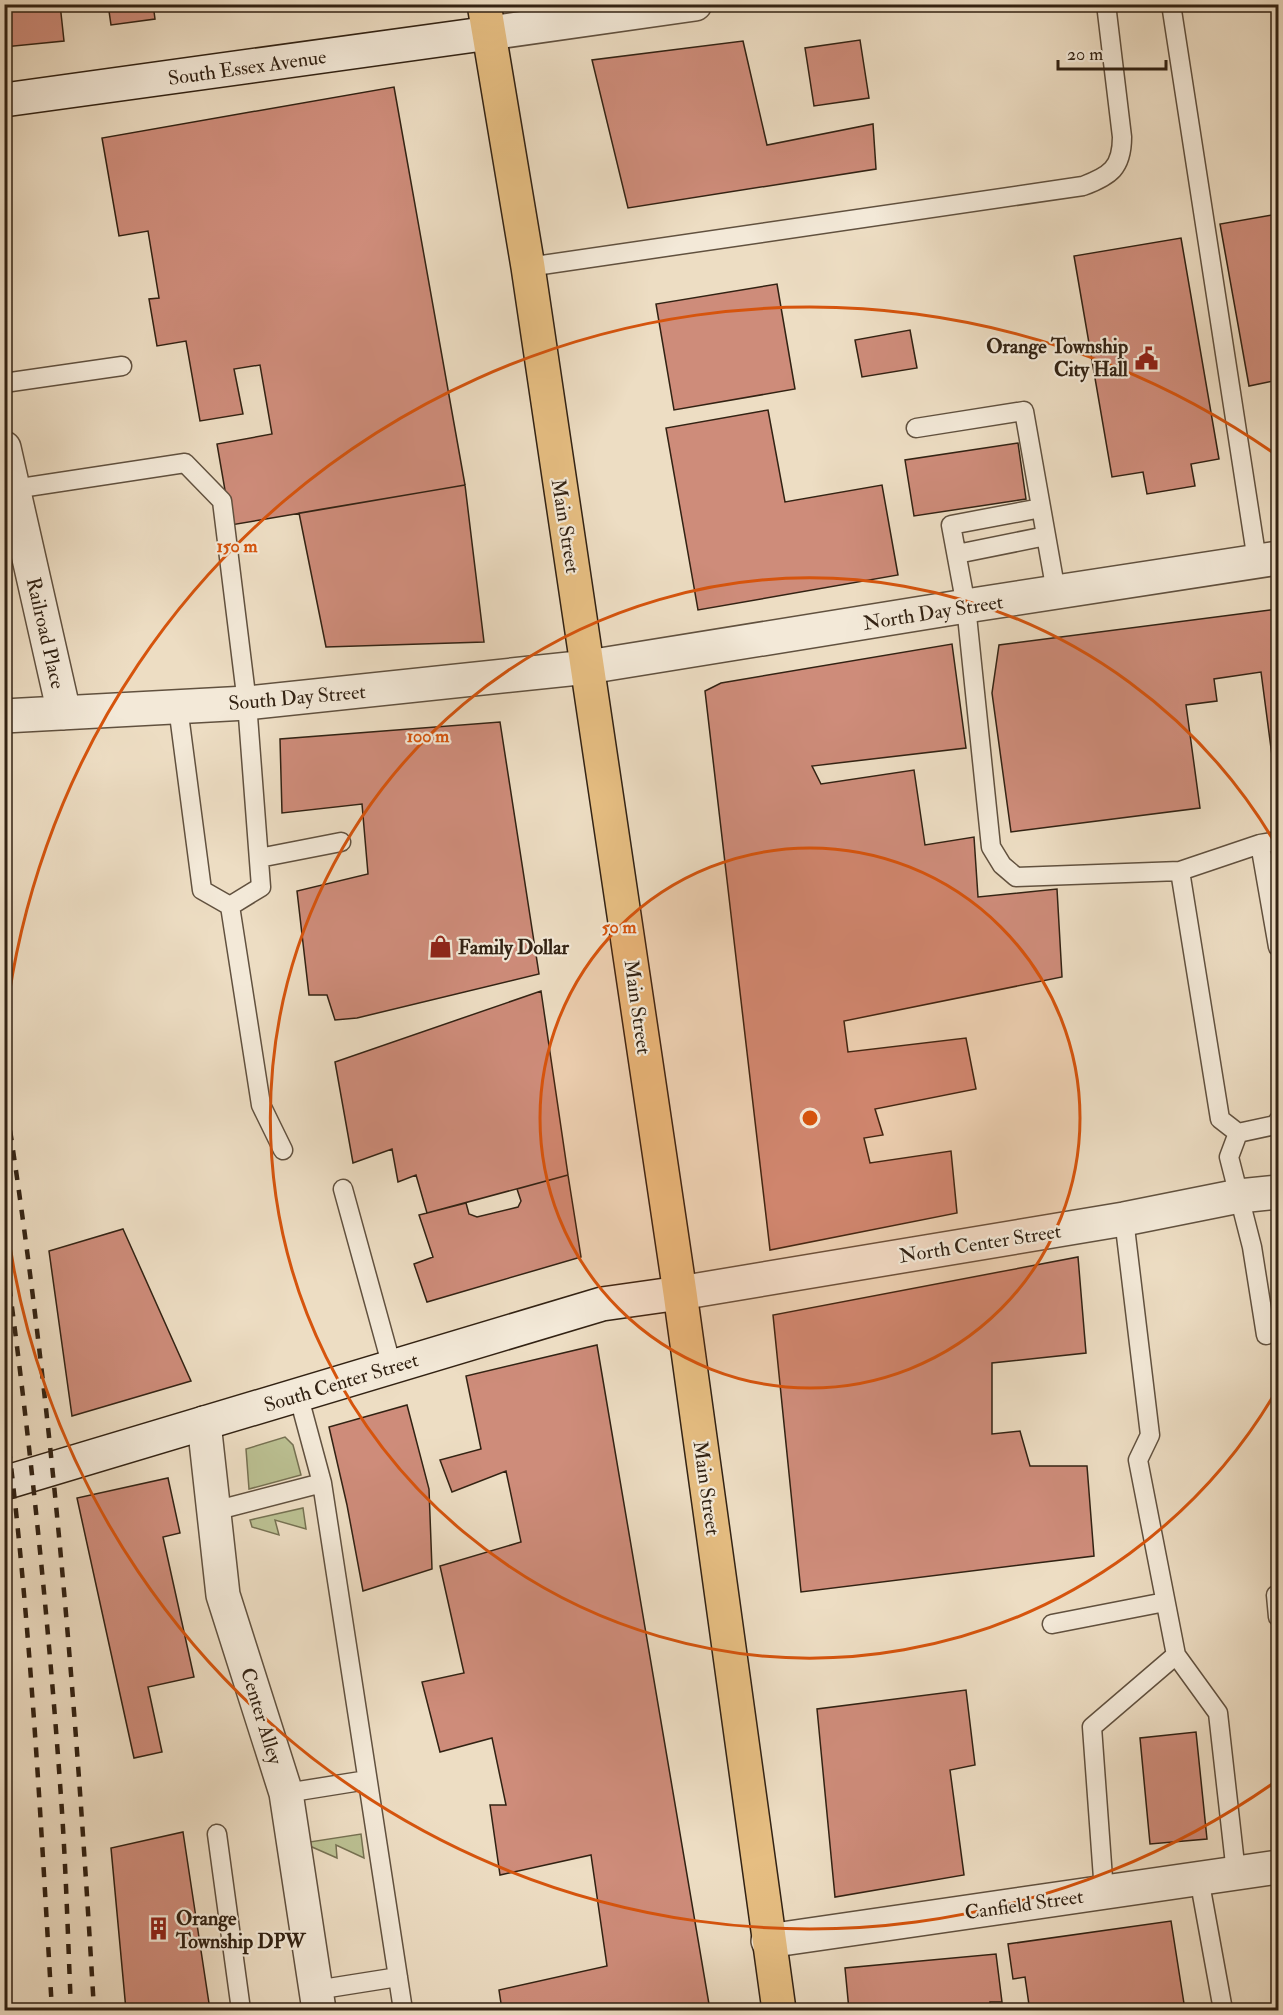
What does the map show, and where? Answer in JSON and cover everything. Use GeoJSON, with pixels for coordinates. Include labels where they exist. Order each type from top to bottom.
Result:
{"type":"FeatureCollection","features":[{"type":"Feature","properties":{"kind":"main road","name":"Main Street"},"geometry":{"type":"LineString","coordinates":[[487,19],[528,267],[680,1293],[779,2010]]}},
{"type":"Feature","properties":{"kind":"street","name":"South Essex Avenue"},"geometry":{"type":"LineString","coordinates":[[4,100],[487,19],[695,4]]}},
{"type":"Feature","properties":{"kind":"street","name":"Railroad Place"},"geometry":{"type":"LineString","coordinates":[[4,448],[64,714]]}},
{"type":"Feature","properties":{"kind":"street","name":"North Day Street"},"geometry":{"type":"LineString","coordinates":[[588,668],[966,606],[1268,560]]}},
{"type":"Feature","properties":{"kind":"street","name":"South Day Street"},"geometry":{"type":"LineString","coordinates":[[4,716],[247,703],[588,668]]}},
{"type":"Feature","properties":{"kind":"street","name":"North Center Street"},"geometry":{"type":"LineString","coordinates":[[680,1293],[1124,1220],[1239,1196],[1278,1192]]}},
{"type":"Feature","properties":{"kind":"street","name":"South Center Street"},"geometry":{"type":"LineString","coordinates":[[4,1483],[602,1304],[680,1293]]}},
{"type":"Feature","properties":{"kind":"street","name":"Center Alley"},"geometry":{"type":"LineString","coordinates":[[204,1423],[223,1595],[286,1793],[317,2000]]}},
{"type":"Feature","properties":{"kind":"street","name":"Canfield Street"},"geometry":{"type":"LineString","coordinates":[[768,1941],[1278,1867]]}},
{"type":"Feature","properties":{"kind":"lane"},"geometry":{"type":"LineString","coordinates":[[528,267],[1083,186],[1104,178],[1118,165],[1122,144],[1106,4]]}},
{"type":"Feature","properties":{"kind":"lane"},"geometry":{"type":"LineString","coordinates":[[1171,4],[1268,560]]}},
{"type":"Feature","properties":{"kind":"lane"},"geometry":{"type":"LineString","coordinates":[[4,383],[122,366]]}},
{"type":"Feature","properties":{"kind":"lane"},"geometry":{"type":"LineString","coordinates":[[916,428],[1024,411],[1056,592]]}},
{"type":"Feature","properties":{"kind":"lane"},"geometry":{"type":"LineString","coordinates":[[14,489],[185,463],[222,501],[247,703],[261,887],[230,906]]}},
{"type":"Feature","properties":{"kind":"lane"},"geometry":{"type":"LineString","coordinates":[[1041,508],[951,525],[966,606],[991,847],[1002,865],[1016,877],[1180,871],[1260,844],[1278,841]]}},
{"type":"Feature","properties":{"kind":"lane"},"geometry":{"type":"LineString","coordinates":[[957,554],[1046,536]]}},
{"type":"Feature","properties":{"kind":"lane"},"geometry":{"type":"LineString","coordinates":[[178,706],[202,890],[230,906]]}},
{"type":"Feature","properties":{"kind":"lane"},"geometry":{"type":"LineString","coordinates":[[259,858],[341,842]]}},
{"type":"Feature","properties":{"kind":"lane"},"geometry":{"type":"LineString","coordinates":[[1260,844],[1278,947]]}},
{"type":"Feature","properties":{"kind":"lane"},"geometry":{"type":"LineString","coordinates":[[1180,871],[1220,1119],[1238,1133]]}},
{"type":"Feature","properties":{"kind":"lane"},"geometry":{"type":"LineString","coordinates":[[230,906],[261,1105],[283,1150]]}},
{"type":"Feature","properties":{"kind":"lane"},"geometry":{"type":"LineString","coordinates":[[1238,1133],[1275,1125],[1278,1121]]}},
{"type":"Feature","properties":{"kind":"lane"},"geometry":{"type":"LineString","coordinates":[[1238,1133],[1229,1157],[1252,1247],[1266,1335]]}},
{"type":"Feature","properties":{"kind":"lane"},"geometry":{"type":"LineString","coordinates":[[343,1189],[392,1367]]}},
{"type":"Feature","properties":{"kind":"lane"},"geometry":{"type":"LineString","coordinates":[[1124,1220],[1150,1435],[1138,1460],[1176,1655],[1218,1713],[1236,1873]]}},
{"type":"Feature","properties":{"kind":"lane"},"geometry":{"type":"LineString","coordinates":[[298,1394],[322,1483],[403,2010]]}},
{"type":"Feature","properties":{"kind":"lane"},"geometry":{"type":"LineString","coordinates":[[214,1510],[322,1483]]}},
{"type":"Feature","properties":{"kind":"lane"},"geometry":{"type":"LineString","coordinates":[[1276,1595],[1278,1617]]}},
{"type":"Feature","properties":{"kind":"lane"},"geometry":{"type":"LineString","coordinates":[[1052,1624],[1165,1602]]}},
{"type":"Feature","properties":{"kind":"lane"},"geometry":{"type":"LineString","coordinates":[[1104,1892],[1092,1727],[1176,1655]]}},
{"type":"Feature","properties":{"kind":"lane"},"geometry":{"type":"LineString","coordinates":[[286,1793],[367,1780]]}},
{"type":"Feature","properties":{"kind":"lane"},"geometry":{"type":"LineString","coordinates":[[217,1834],[241,2010]]}},
{"type":"Feature","properties":{"kind":"lane"},"geometry":{"type":"LineString","coordinates":[[1199,1878],[1223,2010]]}},
{"type":"Feature","properties":{"kind":"lane"},"geometry":{"type":"LineString","coordinates":[[317,2000],[398,1977]]}},
{"type":"Feature","properties":{"kind":"green space"},"geometry":{"type":"Polygon","coordinates":[[[285,1437],[293,1445],[301,1475],[249,1489],[246,1449],[285,1437]]]}},
{"type":"Feature","properties":{"kind":"green space"},"geometry":{"type":"Polygon","coordinates":[[[303,1508],[306,1529],[275,1520],[279,1535],[252,1527],[250,1520],[303,1508]]]}},
{"type":"Feature","properties":{"kind":"green space"},"geometry":{"type":"Polygon","coordinates":[[[361,1834],[364,1858],[336,1845],[337,1858],[303,1843],[361,1834]]]}},
{"type":"Feature","properties":{"kind":"building"},"geometry":{"type":"Polygon","coordinates":[[[4,4],[60,4],[64,41],[4,47],[4,4]]]}},
{"type":"Feature","properties":{"kind":"building"},"geometry":{"type":"Polygon","coordinates":[[[108,4],[153,4],[155,19],[111,25],[108,4]]]}},
{"type":"Feature","properties":{"kind":"building"},"geometry":{"type":"Polygon","coordinates":[[[860,40],[869,98],[814,106],[805,48],[860,40]]]}},
{"type":"Feature","properties":{"kind":"building"},"geometry":{"type":"Polygon","coordinates":[[[743,41],[767,145],[873,124],[876,169],[628,208],[592,60],[743,41]]]}},
{"type":"Feature","properties":{"kind":"building"},"geometry":{"type":"Polygon","coordinates":[[[394,87],[465,485],[231,525],[217,444],[272,434],[260,365],[234,369],[243,414],[200,421],[186,341],[157,346],[149,299],[159,298],[148,231],[119,236],[102,138],[394,87]]]}},
{"type":"Feature","properties":{"kind":"building"},"geometry":{"type":"Polygon","coordinates":[[[1278,214],[1278,380],[1249,386],[1220,224],[1278,214]]]}},
{"type":"Feature","properties":{"kind":"building","name":"Orange Township City Hall"},"geometry":{"type":"Polygon","coordinates":[[[1181,238],[1219,459],[1191,464],[1195,486],[1147,494],[1143,472],[1112,477],[1074,256],[1181,238]]]}},
{"type":"Feature","properties":{"kind":"building"},"geometry":{"type":"Polygon","coordinates":[[[777,284],[795,389],[674,410],[656,304],[777,284]]]}},
{"type":"Feature","properties":{"kind":"building"},"geometry":{"type":"Polygon","coordinates":[[[910,330],[917,368],[862,377],[855,340],[910,330]]]}},
{"type":"Feature","properties":{"kind":"building"},"geometry":{"type":"Polygon","coordinates":[[[768,410],[785,502],[882,485],[898,575],[698,610],[666,428],[768,410]]]}},
{"type":"Feature","properties":{"kind":"building"},"geometry":{"type":"Polygon","coordinates":[[[1018,443],[1026,499],[914,516],[905,460],[1018,443]]]}},
{"type":"Feature","properties":{"kind":"building"},"geometry":{"type":"Polygon","coordinates":[[[465,485],[484,642],[326,647],[299,513],[465,485]]]}},
{"type":"Feature","properties":{"kind":"building"},"geometry":{"type":"Polygon","coordinates":[[[1278,609],[1278,771],[1274,771],[1261,672],[1214,679],[1217,701],[1186,705],[1200,808],[1011,832],[992,693],[999,645],[1278,609]]]}},
{"type":"Feature","properties":{"kind":"building"},"geometry":{"type":"Polygon","coordinates":[[[952,644],[966,748],[812,766],[821,784],[914,770],[925,845],[974,837],[978,897],[1057,889],[1062,977],[844,1021],[848,1052],[966,1038],[976,1089],[875,1109],[883,1135],[864,1138],[870,1163],[951,1151],[957,1213],[770,1250],[705,691],[721,683],[952,644]]]}},
{"type":"Feature","properties":{"kind":"building"},"geometry":{"type":"Polygon","coordinates":[[[500,722],[539,974],[357,1018],[335,1020],[327,995],[309,995],[297,891],[368,874],[362,804],[282,813],[280,739],[500,722]]]}},
{"type":"Feature","properties":{"kind":"building"},"geometry":{"type":"Polygon","coordinates":[[[541,991],[568,1175],[427,1213],[416,1175],[398,1182],[392,1149],[353,1163],[335,1062],[541,991]]]}},
{"type":"Feature","properties":{"kind":"building"},"geometry":{"type":"Polygon","coordinates":[[[568,1175],[581,1257],[427,1302],[414,1264],[433,1257],[419,1215],[466,1203],[469,1214],[477,1217],[518,1207],[521,1201],[517,1189],[568,1175]]]}},
{"type":"Feature","properties":{"kind":"building"},"geometry":{"type":"Polygon","coordinates":[[[123,1229],[191,1381],[72,1416],[49,1251],[123,1229]]]}},
{"type":"Feature","properties":{"kind":"building"},"geometry":{"type":"Polygon","coordinates":[[[1078,1257],[1086,1353],[992,1363],[992,1434],[1020,1431],[1030,1466],[1087,1466],[1094,1556],[801,1592],[773,1315],[1078,1257]]]}},
{"type":"Feature","properties":{"kind":"building"},"geometry":{"type":"Polygon","coordinates":[[[597,1345],[710,2010],[502,2010],[499,1990],[607,1966],[591,1855],[500,1875],[490,1805],[506,1805],[492,1738],[440,1752],[422,1682],[464,1673],[440,1566],[521,1542],[506,1471],[452,1492],[440,1460],[481,1449],[466,1376],[597,1345]]]}},
{"type":"Feature","properties":{"kind":"building"},"geometry":{"type":"Polygon","coordinates":[[[407,1405],[429,1489],[432,1569],[363,1591],[329,1427],[407,1405]]]}},
{"type":"Feature","properties":{"kind":"building"},"geometry":{"type":"Polygon","coordinates":[[[168,1478],[180,1533],[163,1537],[194,1677],[148,1687],[162,1752],[134,1758],[77,1498],[168,1478]]]}},
{"type":"Feature","properties":{"kind":"building"},"geometry":{"type":"Polygon","coordinates":[[[966,1690],[975,1765],[950,1770],[964,1875],[835,1897],[817,1709],[966,1690]]]}},
{"type":"Feature","properties":{"kind":"building"},"geometry":{"type":"Polygon","coordinates":[[[1196,1732],[1207,1839],[1150,1844],[1140,1738],[1196,1732]]]}},
{"type":"Feature","properties":{"kind":"building","name":"Orange Township DPW"},"geometry":{"type":"Polygon","coordinates":[[[183,1832],[210,2010],[126,2010],[111,1848],[183,1832]]]}},
{"type":"Feature","properties":{"kind":"building"},"geometry":{"type":"Polygon","coordinates":[[[1171,1921],[1185,2010],[1015,2010],[1015,2008],[1029,2005],[1025,1977],[1013,1979],[1008,1944],[1171,1921]]]}},
{"type":"Feature","properties":{"kind":"building"},"geometry":{"type":"Polygon","coordinates":[[[996,1954],[1002,2002],[990,2002],[991,2010],[849,2010],[845,1968],[996,1954]]]}},
{"type":"Feature","properties":{"kind":"railway"},"geometry":{"type":"LineString","coordinates":[[4,1091],[21,1205],[49,1435],[70,1665],[94,2010]]}},
{"type":"Feature","properties":{"kind":"railway"},"geometry":{"type":"LineString","coordinates":[[4,1247],[22,1384],[44,1590],[63,1824],[71,2010]]}},
{"type":"Feature","properties":{"kind":"railway"},"geometry":{"type":"LineString","coordinates":[[4,1409],[27,1634],[52,2010]]}},
{"type":"Feature","properties":{"kind":"place","name":"Orange Township City Hall"},"geometry":{"type":"Point","coordinates":[1146,358]}},
{"type":"Feature","properties":{"kind":"place","name":"Family Dollar"},"geometry":{"type":"Point","coordinates":[440,947]}},
{"type":"Feature","properties":{"kind":"place","name":"Orange Township DPW"},"geometry":{"type":"Point","coordinates":[158,1929]}}]}
